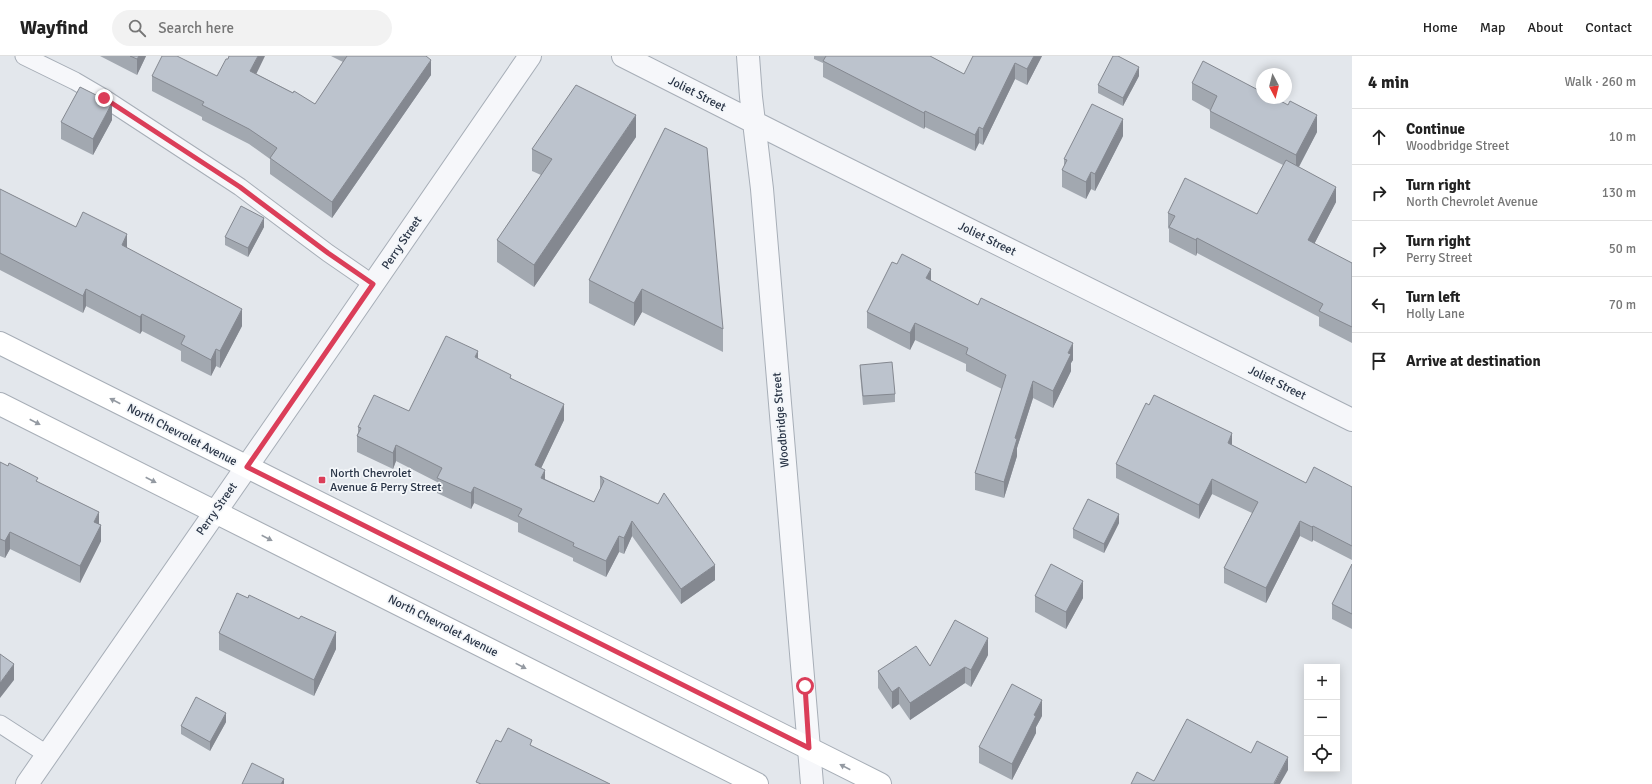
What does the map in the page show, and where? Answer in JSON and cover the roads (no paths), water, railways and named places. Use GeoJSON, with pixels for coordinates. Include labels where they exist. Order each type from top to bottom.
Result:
{"type":"FeatureCollection","features":[{"type":"Feature","properties":{"kind":"street","name":"Perry Street"},"geometry":{"type":"LineString","coordinates":[[27,784],[530,56]]}},
{"type":"Feature","properties":{"kind":"street","name":"Joliet Street"},"geometry":{"type":"LineString","coordinates":[[623,56],[1352,420]]}},
{"type":"Feature","properties":{"kind":"street","name":"Woodbridge Street"},"geometry":{"type":"LineString","coordinates":[[748,56],[763,197],[812,784]]}},
{"type":"Feature","properties":{"kind":"street","name":"North Chevrolet Avenue"},"geometry":{"type":"LineString","coordinates":[[0,343],[880,784]]}},
{"type":"Feature","properties":{"kind":"street","name":"North Chevrolet Avenue"},"geometry":{"type":"LineString","coordinates":[[0,404],[757,784]]}},
{"type":"Feature","properties":{"kind":"lane"},"geometry":{"type":"LineString","coordinates":[[24,56],[75,81],[104,98],[240,187],[328,253],[373,284]]}},
{"type":"Feature","properties":{"kind":"lane"},"geometry":{"type":"LineString","coordinates":[[0,724],[48,755]]}},
{"type":"Feature","properties":{"kind":"place","name":"North Chevrolet Avenue & Perry Street"},"geometry":{"type":"Point","coordinates":[322,480]}}]}
